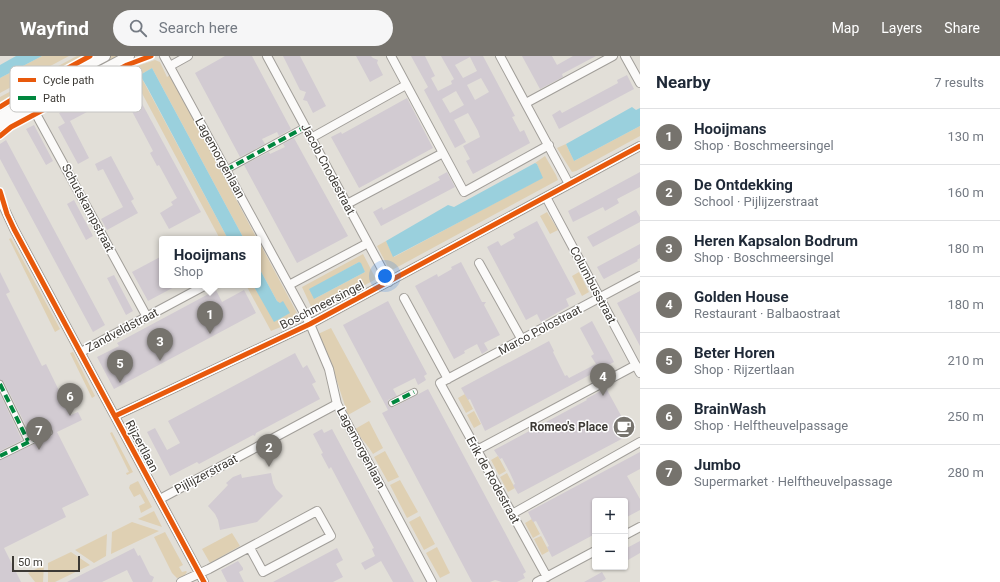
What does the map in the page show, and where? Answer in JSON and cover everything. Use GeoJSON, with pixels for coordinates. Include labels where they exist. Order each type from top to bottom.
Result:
{"type":"FeatureCollection","features":[{"type":"Feature","properties":{"kind":"street"},"geometry":{"type":"LineString","coordinates":[[86,66],[105,56]]}},
{"type":"Feature","properties":{"kind":"street"},"geometry":{"type":"LineString","coordinates":[[109,66],[129,56]]}},
{"type":"Feature","properties":{"kind":"street","name":"Lagemorgenlaan"},"geometry":{"type":"LineString","coordinates":[[164,56],[310,324],[329,369],[337,404],[432,582]]}},
{"type":"Feature","properties":{"kind":"street"},"geometry":{"type":"LineString","coordinates":[[170,66],[188,56]]}},
{"type":"Feature","properties":{"kind":"street","name":"Jacob Cnodestraat"},"geometry":{"type":"LineString","coordinates":[[267,56],[389,282]]}},
{"type":"Feature","properties":{"kind":"street"},"geometry":{"type":"LineString","coordinates":[[391,56],[464,192],[549,145]]}},
{"type":"Feature","properties":{"kind":"street"},"geometry":{"type":"LineString","coordinates":[[500,56],[569,184]]}},
{"type":"Feature","properties":{"kind":"street"},"geometry":{"type":"LineString","coordinates":[[526,103],[613,56]]}},
{"type":"Feature","properties":{"kind":"street"},"geometry":{"type":"LineString","coordinates":[[626,56],[640,83]]}},
{"type":"Feature","properties":{"kind":"street"},"geometry":{"type":"LineString","coordinates":[[311,138],[406,85]]}},
{"type":"Feature","properties":{"kind":"street"},"geometry":{"type":"LineString","coordinates":[[0,117],[10,111]]}},
{"type":"Feature","properties":{"kind":"street"},"geometry":{"type":"LineString","coordinates":[[0,125],[19,112]]}},
{"type":"Feature","properties":{"kind":"street","name":"Schutskampstraat"},"geometry":{"type":"LineString","coordinates":[[35,112],[147,316]]}},
{"type":"Feature","properties":{"kind":"street"},"geometry":{"type":"LineString","coordinates":[[226,170],[305,127]]}},
{"type":"Feature","properties":{"kind":"street","name":"Boschmeersingel"},"geometry":{"type":"LineString","coordinates":[[115,416],[310,324],[640,146]]}},
{"type":"Feature","properties":{"kind":"street"},"geometry":{"type":"LineString","coordinates":[[347,204],[443,153]]}},
{"type":"Feature","properties":{"kind":"street","name":"Columbusstraat"},"geometry":{"type":"LineString","coordinates":[[546,197],[640,373]]}},
{"type":"Feature","properties":{"kind":"street","name":"Rijzertlaan"},"geometry":{"type":"LineString","coordinates":[[0,199],[204,582]]}},
{"type":"Feature","properties":{"kind":"street","name":"Rijzertlaan"},"geometry":{"type":"LineString","coordinates":[[0,204],[7,214]]}},
{"type":"Feature","properties":{"kind":"street"},"geometry":{"type":"LineString","coordinates":[[289,285],[368,242]]}},
{"type":"Feature","properties":{"kind":"street"},"geometry":{"type":"LineString","coordinates":[[479,263],[522,340]]}},
{"type":"Feature","properties":{"kind":"street","name":"Marco Polostraat"},"geometry":{"type":"LineString","coordinates":[[440,383],[640,276]]}},
{"type":"Feature","properties":{"kind":"street","name":"Zandveldstraat"},"geometry":{"type":"LineString","coordinates":[[81,352],[200,288]]}},
{"type":"Feature","properties":{"kind":"street"},"geometry":{"type":"LineString","coordinates":[[404,298],[448,379]]}},
{"type":"Feature","properties":{"kind":"street"},"geometry":{"type":"LineString","coordinates":[[477,450],[636,364]]}},
{"type":"Feature","properties":{"kind":"street","name":"Erik de Rodestraat"},"geometry":{"type":"LineString","coordinates":[[440,383],[547,577]]}},
{"type":"Feature","properties":{"kind":"street"},"geometry":{"type":"LineString","coordinates":[[0,384],[28,442]]}},
{"type":"Feature","properties":{"kind":"street"},"geometry":{"type":"LineString","coordinates":[[392,403],[414,392]]}},
{"type":"Feature","properties":{"kind":"street","name":"Pijlijzerstraat"},"geometry":{"type":"LineString","coordinates":[[160,499],[337,404]]}},
{"type":"Feature","properties":{"kind":"street"},"geometry":{"type":"LineString","coordinates":[[0,456],[49,432]]}},
{"type":"Feature","properties":{"kind":"street"},"geometry":{"type":"LineString","coordinates":[[512,514],[640,442]]}},
{"type":"Feature","properties":{"kind":"street"},"geometry":{"type":"LineString","coordinates":[[181,582],[250,548],[317,511],[331,536],[263,572],[250,548]]}},
{"type":"Feature","properties":{"kind":"street"},"geometry":{"type":"LineString","coordinates":[[627,534],[640,527]]}},
{"type":"Feature","properties":{"kind":"street"},"geometry":{"type":"LineString","coordinates":[[537,582],[592,553]]}},
{"type":"Feature","properties":{"kind":"shaded area"},"geometry":{"type":"Polygon","coordinates":[[[42,56],[69,56],[50,66],[23,66],[42,56]]]}},
{"type":"Feature","properties":{"kind":"shaded area"},"geometry":{"type":"Polygon","coordinates":[[[77,56],[87,56],[68,66],[58,66],[77,56]]]}},
{"type":"Feature","properties":{"kind":"shaded area"},"geometry":{"type":"Polygon","coordinates":[[[110,56],[123,56],[104,66],[92,66],[110,56]]]}},
{"type":"Feature","properties":{"kind":"shaded area"},"geometry":{"type":"Polygon","coordinates":[[[155,60],[160,62],[167,77],[170,75],[255,236],[242,236],[152,68],[142,74],[142,66],[138,66],[155,60]]]}},
{"type":"Feature","properties":{"kind":"shaded area"},"geometry":{"type":"Polygon","coordinates":[[[10,73],[10,88],[0,93],[0,78],[10,73]]]}},
{"type":"Feature","properties":{"kind":"shaded area"},"geometry":{"type":"Polygon","coordinates":[[[142,79],[226,236],[218,236],[142,93],[142,79]]]}},
{"type":"Feature","properties":{"kind":"shaded area"},"geometry":{"type":"Polygon","coordinates":[[[10,92],[10,98],[0,105],[0,97],[10,92]]]}},
{"type":"Feature","properties":{"kind":"shaded area"},"geometry":{"type":"Polygon","coordinates":[[[640,126],[640,136],[576,171],[572,172],[557,148],[566,144],[574,161],[640,126]]]}},
{"type":"Feature","properties":{"kind":"shaded area"},"geometry":{"type":"Polygon","coordinates":[[[545,156],[558,180],[392,270],[389,269],[377,246],[386,241],[394,257],[542,178],[537,164],[535,163],[545,156]]]}},
{"type":"Feature","properties":{"kind":"shaded area"},"geometry":{"type":"Polygon","coordinates":[[[547,212],[558,230],[550,234],[540,216],[547,212]]]}},
{"type":"Feature","properties":{"kind":"shaded area"},"geometry":{"type":"Polygon","coordinates":[[[11,238],[60,329],[55,332],[9,239],[11,238]]]}},
{"type":"Feature","properties":{"kind":"shaded area"},"geometry":{"type":"Polygon","coordinates":[[[261,246],[297,313],[295,313],[296,319],[293,322],[271,331],[248,288],[255,288],[257,292],[280,303],[277,301],[261,272],[261,246]]]}},
{"type":"Feature","properties":{"kind":"shaded area"},"geometry":{"type":"Polygon","coordinates":[[[363,254],[376,279],[314,313],[302,287],[363,254]],[[359,262],[341,272],[314,299],[365,272],[359,262]]]}},
{"type":"Feature","properties":{"kind":"shaded area"},"geometry":{"type":"Polygon","coordinates":[[[579,272],[589,292],[582,296],[572,276],[579,272]]]}},
{"type":"Feature","properties":{"kind":"shaded area"},"geometry":{"type":"Polygon","coordinates":[[[331,328],[371,402],[348,415],[332,366],[318,334],[331,328]]]}},
{"type":"Feature","properties":{"kind":"shaded area"},"geometry":{"type":"Polygon","coordinates":[[[73,352],[95,396],[92,398],[70,353],[73,352]]]}},
{"type":"Feature","properties":{"kind":"shaded area"},"geometry":{"type":"Polygon","coordinates":[[[465,394],[473,409],[466,413],[458,398],[465,394]]]}},
{"type":"Feature","properties":{"kind":"shaded area"},"geometry":{"type":"Polygon","coordinates":[[[474,411],[481,424],[474,428],[467,415],[474,411]]]}},
{"type":"Feature","properties":{"kind":"shaded area"},"geometry":{"type":"Polygon","coordinates":[[[369,421],[383,448],[373,454],[355,429],[369,421]]]}},
{"type":"Feature","properties":{"kind":"shaded area"},"geometry":{"type":"Polygon","coordinates":[[[112,432],[133,472],[127,475],[126,473],[129,472],[110,433],[112,432]]]}},
{"type":"Feature","properties":{"kind":"shaded area"},"geometry":{"type":"Polygon","coordinates":[[[385,451],[399,477],[388,482],[374,457],[385,451]]]}},
{"type":"Feature","properties":{"kind":"shaded area"},"geometry":{"type":"Polygon","coordinates":[[[498,456],[506,471],[499,475],[491,460],[498,456]]]}},
{"type":"Feature","properties":{"kind":"shaded area"},"geometry":{"type":"Polygon","coordinates":[[[507,473],[515,488],[508,492],[500,477],[507,473]]]}},
{"type":"Feature","properties":{"kind":"shaded area"},"geometry":{"type":"Polygon","coordinates":[[[400,480],[418,512],[407,518],[390,485],[400,480]]]}},
{"type":"Feature","properties":{"kind":"shaded area"},"geometry":{"type":"Polygon","coordinates":[[[138,481],[152,507],[141,513],[139,506],[145,503],[140,494],[134,497],[129,488],[130,485],[138,481]]]}},
{"type":"Feature","properties":{"kind":"shaded area"},"geometry":{"type":"Polygon","coordinates":[[[154,511],[162,527],[138,519],[154,511]]]}},
{"type":"Feature","properties":{"kind":"shaded area"},"geometry":{"type":"Polygon","coordinates":[[[420,516],[435,544],[424,550],[409,522],[420,516]]]}},
{"type":"Feature","properties":{"kind":"shaded area"},"geometry":{"type":"Polygon","coordinates":[[[532,519],[540,534],[533,538],[525,523],[532,519]]]}},
{"type":"Feature","properties":{"kind":"shaded area"},"geometry":{"type":"Polygon","coordinates":[[[132,522],[159,531],[111,554],[112,532],[132,522]]]}},
{"type":"Feature","properties":{"kind":"shaded area"},"geometry":{"type":"Polygon","coordinates":[[[165,532],[183,565],[179,567],[182,572],[187,572],[184,576],[177,578],[172,573],[154,537],[165,532]]]}},
{"type":"Feature","properties":{"kind":"shaded area"},"geometry":{"type":"Polygon","coordinates":[[[232,533],[240,546],[210,563],[202,549],[232,533]]]}},
{"type":"Feature","properties":{"kind":"shaded area"},"geometry":{"type":"Polygon","coordinates":[[[107,534],[106,556],[94,563],[75,550],[107,534]]]}},
{"type":"Feature","properties":{"kind":"shaded area"},"geometry":{"type":"Polygon","coordinates":[[[541,536],[549,551],[542,555],[534,539],[541,536]]]}},
{"type":"Feature","properties":{"kind":"shaded area"},"geometry":{"type":"Polygon","coordinates":[[[437,547],[450,573],[440,578],[426,553],[437,547]]]}},
{"type":"Feature","properties":{"kind":"shaded area"},"geometry":{"type":"Polygon","coordinates":[[[71,552],[90,565],[55,582],[48,582],[48,563],[71,552]]]}},
{"type":"Feature","properties":{"kind":"shaded area"},"geometry":{"type":"Polygon","coordinates":[[[44,565],[43,582],[35,582],[28,573],[44,565]]]}},
{"type":"Feature","properties":{"kind":"water"},"geometry":{"type":"Polygon","coordinates":[[[16,56],[42,56],[23,66],[10,66],[10,73],[0,78],[0,65],[16,56]]]}},
{"type":"Feature","properties":{"kind":"water"},"geometry":{"type":"Polygon","coordinates":[[[152,68],[242,236],[226,236],[142,78],[142,74],[152,68]]]}},
{"type":"Feature","properties":{"kind":"water"},"geometry":{"type":"Polygon","coordinates":[[[632,107],[636,110],[640,108],[640,126],[574,161],[566,144],[632,107]]]}},
{"type":"Feature","properties":{"kind":"water"},"geometry":{"type":"Polygon","coordinates":[[[535,163],[537,164],[543,178],[393,257],[386,241],[448,205],[454,207],[535,163]]]}},
{"type":"Feature","properties":{"kind":"water"},"geometry":{"type":"Polygon","coordinates":[[[359,262],[361,263],[365,272],[314,299],[309,289],[359,262]]]}},
{"type":"Feature","properties":{"kind":"water"},"geometry":{"type":"Polygon","coordinates":[[[261,272],[277,301],[280,303],[283,301],[290,313],[274,322],[255,288],[261,288],[261,272]]]}},
{"type":"Feature","properties":{"kind":"building"},"geometry":{"type":"Polygon","coordinates":[[[225,56],[252,56],[291,129],[279,136],[277,132],[262,139],[265,144],[240,157],[195,73],[225,56]]]}},
{"type":"Feature","properties":{"kind":"building"},"geometry":{"type":"Polygon","coordinates":[[[283,56],[300,56],[326,106],[313,113],[307,101],[303,100],[306,92],[300,90],[283,56]]]}},
{"type":"Feature","properties":{"kind":"building"},"geometry":{"type":"Polygon","coordinates":[[[356,56],[371,56],[378,60],[377,63],[383,75],[370,82],[356,56]]]}},
{"type":"Feature","properties":{"kind":"building"},"geometry":{"type":"Polygon","coordinates":[[[411,56],[425,56],[435,76],[431,78],[438,91],[452,84],[451,81],[454,79],[441,56],[483,56],[515,116],[512,117],[520,132],[524,130],[530,143],[473,174],[466,161],[470,159],[463,146],[480,137],[478,131],[468,113],[454,120],[466,142],[455,148],[424,90],[428,87],[411,56]],[[470,57],[455,65],[463,78],[477,71],[470,57]],[[481,78],[467,85],[475,100],[489,92],[481,78]],[[456,91],[442,99],[450,113],[464,105],[456,91]]]}},
{"type":"Feature","properties":{"kind":"building"},"geometry":{"type":"Polygon","coordinates":[[[522,56],[552,56],[557,65],[573,56],[596,56],[562,74],[563,77],[540,89],[522,56]]]}},
{"type":"Feature","properties":{"kind":"building"},"geometry":{"type":"Polygon","coordinates":[[[627,75],[634,89],[559,129],[552,115],[560,110],[562,113],[618,83],[617,80],[627,75]]]}},
{"type":"Feature","properties":{"kind":"building"},"geometry":{"type":"Polygon","coordinates":[[[407,98],[433,148],[359,188],[331,137],[341,132],[342,134],[407,98]]]}},
{"type":"Feature","properties":{"kind":"building"},"geometry":{"type":"Polygon","coordinates":[[[142,104],[201,212],[169,229],[160,213],[173,205],[171,202],[177,198],[159,165],[157,166],[150,153],[153,151],[132,112],[142,112],[142,104]]]}},
{"type":"Feature","properties":{"kind":"building"},"geometry":{"type":"Polygon","coordinates":[[[87,112],[70,121],[89,158],[78,164],[58,127],[65,123],[59,113],[87,112]]]}},
{"type":"Feature","properties":{"kind":"building"},"geometry":{"type":"Polygon","coordinates":[[[34,125],[53,161],[46,165],[26,129],[34,125]]]}},
{"type":"Feature","properties":{"kind":"building"},"geometry":{"type":"Polygon","coordinates":[[[294,138],[348,236],[297,263],[244,165],[269,152],[270,154],[285,147],[283,144],[294,138]]]}},
{"type":"Feature","properties":{"kind":"building"},"geometry":{"type":"Polygon","coordinates":[[[6,140],[105,325],[93,332],[0,159],[0,144],[6,140]]]}},
{"type":"Feature","properties":{"kind":"building"},"geometry":{"type":"Polygon","coordinates":[[[111,156],[134,199],[131,201],[138,213],[107,230],[101,219],[123,207],[103,169],[98,171],[95,164],[111,156]]]}},
{"type":"Feature","properties":{"kind":"building"},"geometry":{"type":"Polygon","coordinates":[[[447,172],[455,187],[381,226],[373,212],[382,207],[383,210],[440,180],[438,177],[447,172]]]}},
{"type":"Feature","properties":{"kind":"building"},"geometry":{"type":"Polygon","coordinates":[[[640,172],[640,187],[617,199],[619,203],[605,211],[603,207],[573,222],[568,211],[640,172]]]}},
{"type":"Feature","properties":{"kind":"building"},"geometry":{"type":"Polygon","coordinates":[[[74,200],[93,236],[86,240],[67,204],[74,200]]]}},
{"type":"Feature","properties":{"kind":"building"},"geometry":{"type":"Polygon","coordinates":[[[636,210],[640,217],[640,222],[593,247],[587,237],[636,210]]]}},
{"type":"Feature","properties":{"kind":"building"},"geometry":{"type":"Polygon","coordinates":[[[537,221],[576,294],[566,299],[569,306],[541,322],[537,314],[526,320],[487,247],[498,241],[501,246],[515,238],[513,234],[537,221]]]}},
{"type":"Feature","properties":{"kind":"building"},"geometry":{"type":"Polygon","coordinates":[[[640,244],[640,258],[637,260],[638,261],[604,279],[603,278],[597,267],[640,244]]]}},
{"type":"Feature","properties":{"kind":"building"},"geometry":{"type":"Polygon","coordinates":[[[159,258],[159,288],[172,288],[148,301],[132,272],[159,258]]]}},
{"type":"Feature","properties":{"kind":"building"},"geometry":{"type":"Polygon","coordinates":[[[461,262],[482,302],[486,302],[484,305],[500,335],[484,343],[488,350],[482,354],[477,344],[464,351],[465,353],[454,359],[415,286],[437,274],[438,277],[452,269],[451,267],[461,262]]]}},
{"type":"Feature","properties":{"kind":"building"},"geometry":{"type":"Polygon","coordinates":[[[0,272],[10,292],[6,294],[42,366],[46,364],[71,415],[78,412],[82,420],[57,432],[89,495],[62,508],[66,517],[4,548],[21,582],[0,582],[0,460],[51,436],[53,432],[52,429],[49,428],[31,436],[4,382],[0,380],[0,272]]]}},
{"type":"Feature","properties":{"kind":"building"},"geometry":{"type":"Polygon","coordinates":[[[114,275],[133,311],[126,315],[107,278],[114,275]]]}},
{"type":"Feature","properties":{"kind":"building"},"geometry":{"type":"Polygon","coordinates":[[[216,290],[222,302],[244,290],[256,313],[114,389],[97,357],[119,346],[117,343],[216,290]]]}},
{"type":"Feature","properties":{"kind":"building"},"geometry":{"type":"Polygon","coordinates":[[[640,291],[640,346],[617,303],[640,291]]]}},
{"type":"Feature","properties":{"kind":"building"},"geometry":{"type":"Polygon","coordinates":[[[388,301],[427,374],[424,376],[426,380],[418,385],[415,378],[393,389],[397,396],[388,400],[388,405],[390,407],[394,407],[428,389],[526,572],[523,574],[525,578],[517,582],[502,582],[495,580],[490,582],[472,582],[382,413],[388,410],[343,325],[388,301]]]}},
{"type":"Feature","properties":{"kind":"building"},"geometry":{"type":"Polygon","coordinates":[[[592,321],[614,362],[485,431],[470,399],[468,400],[461,388],[549,341],[565,376],[567,375],[569,378],[596,364],[591,356],[594,354],[580,328],[592,321]]]}},
{"type":"Feature","properties":{"kind":"building"},"geometry":{"type":"Polygon","coordinates":[[[295,353],[303,368],[307,365],[316,382],[312,384],[320,399],[256,433],[255,436],[253,435],[199,464],[197,462],[170,476],[147,432],[155,428],[167,450],[180,443],[168,421],[295,353]]]}},
{"type":"Feature","properties":{"kind":"building"},"geometry":{"type":"Polygon","coordinates":[[[606,388],[631,434],[518,494],[513,485],[515,484],[502,458],[500,459],[494,450],[587,400],[586,399],[606,388]]]}},
{"type":"Feature","properties":{"kind":"building"},"geometry":{"type":"Polygon","coordinates":[[[0,394],[22,440],[0,451],[0,394]]]}},
{"type":"Feature","properties":{"kind":"building"},"geometry":{"type":"Polygon","coordinates":[[[322,429],[324,433],[332,429],[414,582],[393,582],[381,561],[365,570],[361,563],[375,556],[372,549],[374,548],[331,467],[329,469],[321,454],[323,453],[313,434],[322,429]]]}},
{"type":"Feature","properties":{"kind":"building"},"geometry":{"type":"Polygon","coordinates":[[[640,452],[640,469],[627,476],[640,499],[640,510],[628,516],[628,498],[592,498],[592,536],[552,557],[547,547],[549,546],[536,521],[533,522],[528,512],[640,452]]]}},
{"type":"Feature","properties":{"kind":"building"},"geometry":{"type":"Polygon","coordinates":[[[271,473],[276,489],[283,496],[257,522],[220,530],[215,514],[208,506],[228,485],[226,483],[233,477],[241,474],[242,478],[271,473]]]}},
{"type":"Feature","properties":{"kind":"building"},"geometry":{"type":"Polygon","coordinates":[[[640,541],[640,553],[628,560],[628,547],[640,541]]]}},
{"type":"Feature","properties":{"kind":"building"},"geometry":{"type":"Polygon","coordinates":[[[134,548],[138,556],[140,555],[150,575],[154,577],[152,582],[133,582],[127,570],[102,582],[67,582],[134,548]]]}},
{"type":"Feature","properties":{"kind":"building"},"geometry":{"type":"Polygon","coordinates":[[[337,548],[343,560],[336,564],[343,577],[333,582],[273,582],[337,548]]]}},
{"type":"Feature","properties":{"kind":"building"},"geometry":{"type":"Polygon","coordinates":[[[238,561],[243,568],[243,570],[239,572],[244,582],[227,582],[221,570],[238,561]]]}},
{"type":"Feature","properties":{"kind":"building"},"geometry":{"type":"Polygon","coordinates":[[[602,572],[606,579],[601,582],[584,582],[602,572]]]}},
{"type":"Feature","properties":{"kind":"marked path"},"geometry":{"type":"LineString","coordinates":[[226,170],[305,127]]}},
{"type":"Feature","properties":{"kind":"marked path"},"geometry":{"type":"LineString","coordinates":[[0,384],[28,441]]}},
{"type":"Feature","properties":{"kind":"marked path"},"geometry":{"type":"LineString","coordinates":[[392,403],[414,392]]}},
{"type":"Feature","properties":{"kind":"marked path"},"geometry":{"type":"LineString","coordinates":[[0,456],[49,432]]}},
{"type":"Feature","properties":{"kind":"cycle path"},"geometry":{"type":"LineString","coordinates":[[72,66],[90,56]]}},
{"type":"Feature","properties":{"kind":"cycle path"},"geometry":{"type":"LineString","coordinates":[[125,66],[151,56]]}},
{"type":"Feature","properties":{"kind":"cycle path"},"geometry":{"type":"LineString","coordinates":[[0,107],[10,101]]}},
{"type":"Feature","properties":{"kind":"cycle path"},"geometry":{"type":"LineString","coordinates":[[0,136],[11,127],[39,112]]}},
{"type":"Feature","properties":{"kind":"cycle path"},"geometry":{"type":"LineString","coordinates":[[115,416],[310,324],[640,146]]}},
{"type":"Feature","properties":{"kind":"cycle path"},"geometry":{"type":"LineString","coordinates":[[0,191],[7,214],[14,229],[204,582]]}},
{"type":"Feature","properties":{"kind":"place","name":"Hooijmans"},"geometry":{"type":"Point","coordinates":[210,334]}},
{"type":"Feature","properties":{"kind":"place","name":"Heren Kapsalon Bodrum"},"geometry":{"type":"Point","coordinates":[160,361]}},
{"type":"Feature","properties":{"kind":"place","name":"Beter Horen"},"geometry":{"type":"Point","coordinates":[120,383]}},
{"type":"Feature","properties":{"kind":"place","name":"Golden House"},"geometry":{"type":"Point","coordinates":[603,396]}},
{"type":"Feature","properties":{"kind":"place","name":"BrainWash"},"geometry":{"type":"Point","coordinates":[70,416]}},
{"type":"Feature","properties":{"kind":"place","name":"Romeo's Place"},"geometry":{"type":"Point","coordinates":[624,427]}},
{"type":"Feature","properties":{"kind":"place","name":"Jumbo"},"geometry":{"type":"Point","coordinates":[39,450]}},
{"type":"Feature","properties":{"kind":"place","name":"De Ontdekking"},"geometry":{"type":"Point","coordinates":[269,467]}}]}
